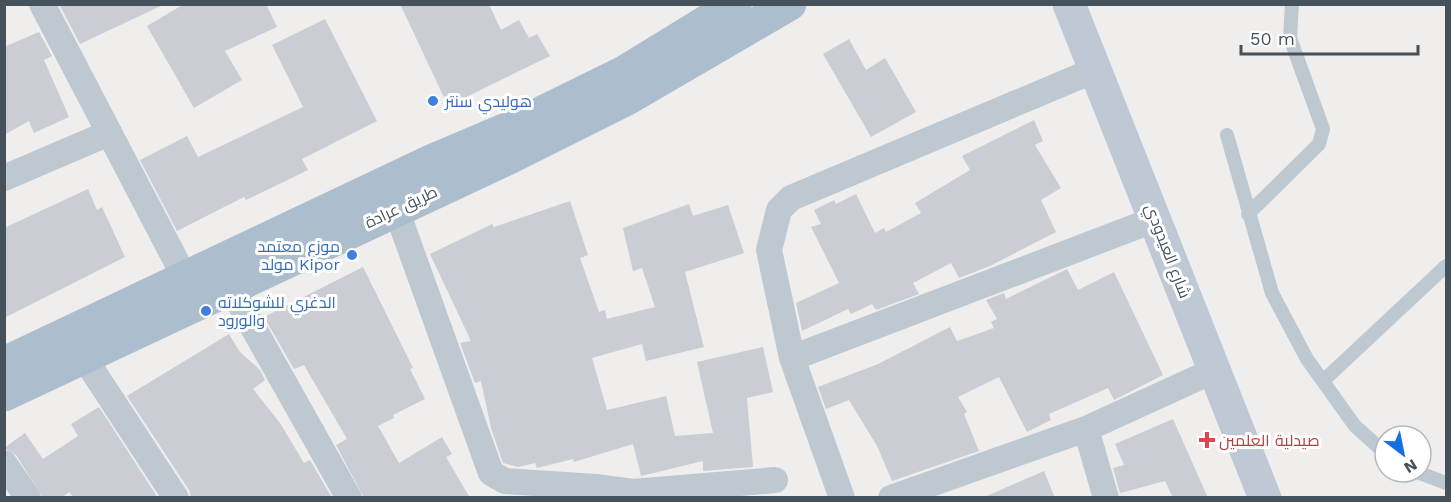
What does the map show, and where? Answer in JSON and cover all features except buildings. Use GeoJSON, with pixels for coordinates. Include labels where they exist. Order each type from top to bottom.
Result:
{"type":"FeatureCollection","features":[{"type":"Feature","properties":{"kind":"main road","name":"طريق عرادة"},"geometry":{"type":"LineString","coordinates":[[4,363],[184,276],[575,97],[624,72],[735,4]]}},
{"type":"Feature","properties":{"kind":"main road","name":"طريق عرادة"},"geometry":{"type":"LineString","coordinates":[[4,395],[232,290],[396,209],[511,157],[627,99],[790,4]]}},
{"type":"Feature","properties":{"kind":"street"},"geometry":{"type":"LineString","coordinates":[[42,4],[184,276]]}},
{"type":"Feature","properties":{"kind":"street","name":"شارع العيدودي"},"geometry":{"type":"LineString","coordinates":[[1070,4],[1265,498]]}},
{"type":"Feature","properties":{"kind":"street"},"geometry":{"type":"LineString","coordinates":[[842,498],[792,358],[769,250],[779,210],[791,198],[1095,70]]}},
{"type":"Feature","properties":{"kind":"street"},"geometry":{"type":"LineString","coordinates":[[4,178],[109,133]]}},
{"type":"Feature","properties":{"kind":"street"},"geometry":{"type":"LineString","coordinates":[[396,209],[491,473],[505,481],[596,487],[634,495],[775,480]]}},
{"type":"Feature","properties":{"kind":"street"},"geometry":{"type":"LineString","coordinates":[[792,358],[1156,219]]}},
{"type":"Feature","properties":{"kind":"street"},"geometry":{"type":"LineString","coordinates":[[232,290],[349,498]]}},
{"type":"Feature","properties":{"kind":"street"},"geometry":{"type":"LineString","coordinates":[[85,359],[176,498]]}},
{"type":"Feature","properties":{"kind":"street"},"geometry":{"type":"LineString","coordinates":[[891,498],[1086,429],[1215,370]]}},
{"type":"Feature","properties":{"kind":"street"},"geometry":{"type":"LineString","coordinates":[[1086,429],[1106,498]]}},
{"type":"Feature","properties":{"kind":"street"},"geometry":{"type":"LineString","coordinates":[[4,463],[28,498]]}},
{"type":"Feature","properties":{"kind":"lane"},"geometry":{"type":"LineString","coordinates":[[1248,214],[1319,144],[1323,129],[1290,38],[1292,4]]}},
{"type":"Feature","properties":{"kind":"lane"},"geometry":{"type":"LineString","coordinates":[[1227,135],[1272,293],[1307,359],[1355,426],[1373,442]]}},
{"type":"Feature","properties":{"kind":"lane"},"geometry":{"type":"LineString","coordinates":[[1323,381],[1446,266]]}},
{"type":"Feature","properties":{"kind":"place","name":"هوليدي سنتر"},"geometry":{"type":"Point","coordinates":[433,101]}},
{"type":"Feature","properties":{"kind":"place","name":"موزع معتمد مولد Kipor"},"geometry":{"type":"Point","coordinates":[352,255]}},
{"type":"Feature","properties":{"kind":"place","name":"الدغري للشوكلاته والورود"},"geometry":{"type":"Point","coordinates":[206,311]}},
{"type":"Feature","properties":{"kind":"place","name":"صيدلية العلمين"},"geometry":{"type":"Point","coordinates":[1207,440]}}]}
